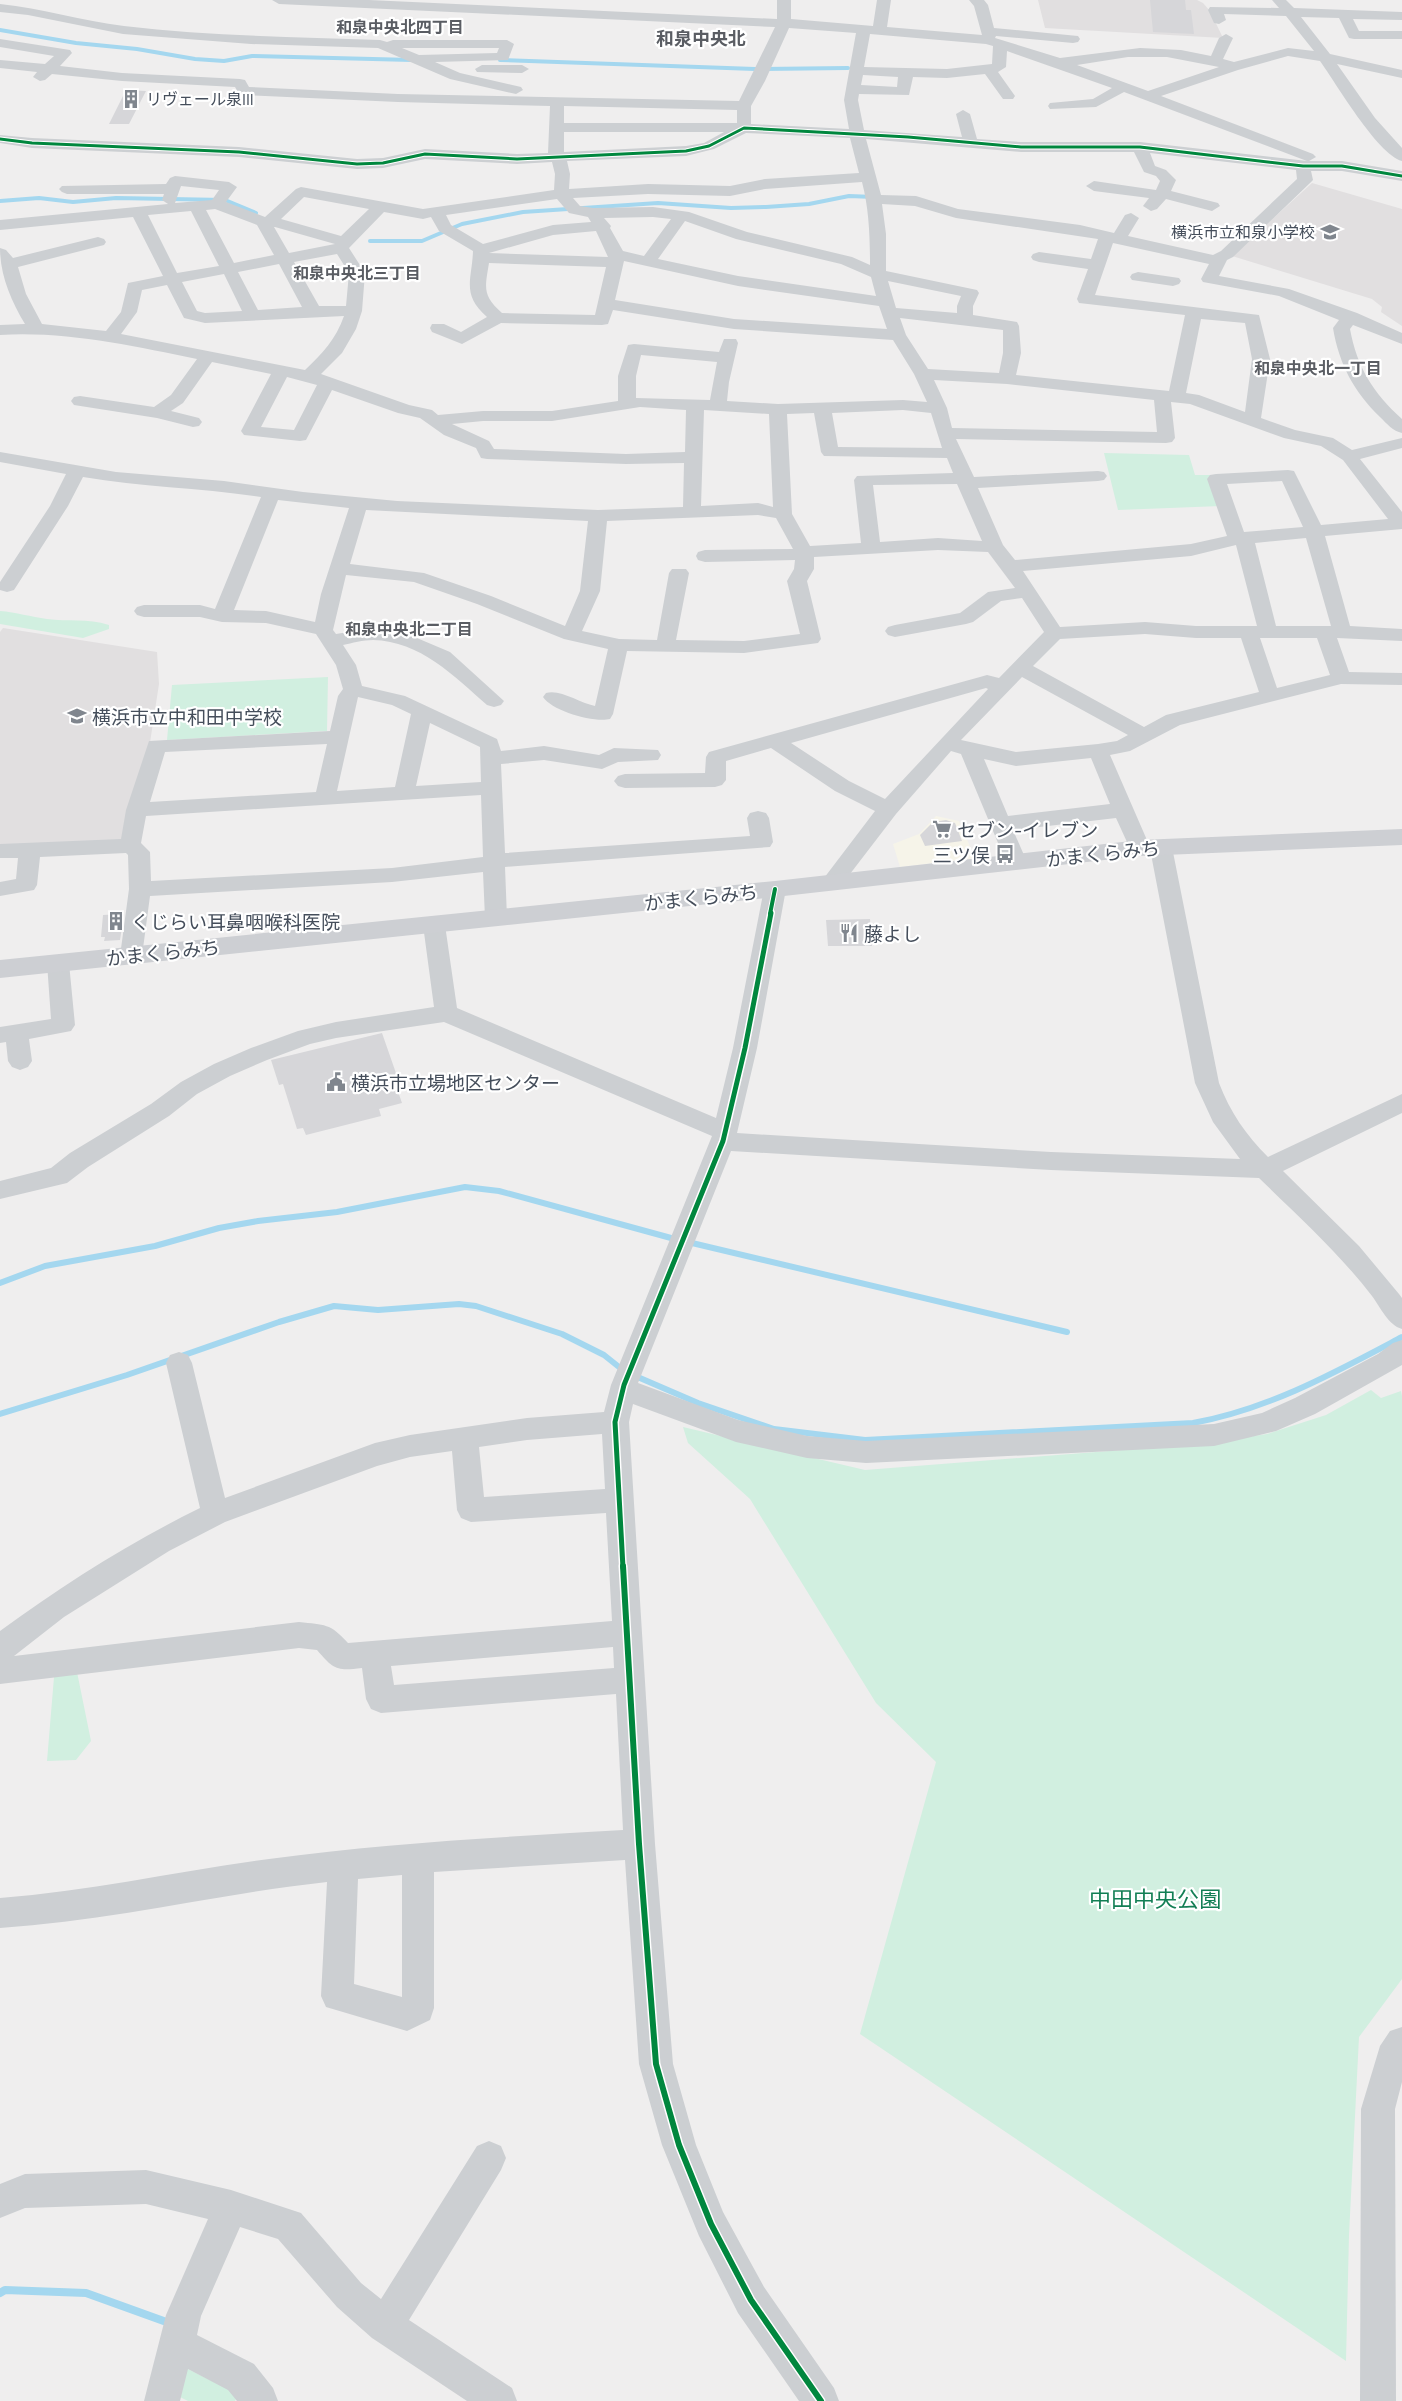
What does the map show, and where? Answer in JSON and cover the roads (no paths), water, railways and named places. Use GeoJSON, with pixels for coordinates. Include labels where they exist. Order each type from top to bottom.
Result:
{"type":"FeatureCollection","features":[{"type":"Feature","properties":{"kind":"main road","name":"かまくらみち"},"geometry":{"type":"LineString","coordinates":[[0,969],[434,925],[1150,848],[1402,837]]}},
{"type":"Feature","properties":{"kind":"street"},"geometry":{"type":"LineString","coordinates":[[28,11],[44,0]]}},
{"type":"Feature","properties":{"kind":"street"},"geometry":{"type":"LineString","coordinates":[[279,0],[784,23],[992,38],[1072,36],[1076,61]]}},
{"type":"Feature","properties":{"kind":"street"},"geometry":{"type":"LineString","coordinates":[[744,128],[744,106],[784,23],[784,0]]}},
{"type":"Feature","properties":{"kind":"street"},"geometry":{"type":"LineString","coordinates":[[884,0],[871,30],[851,100],[857,136],[873,197],[878,234],[878,274],[898,336],[924,374],[938,408],[945,433],[994,547],[1010,566],[1054,633]]}},
{"type":"Feature","properties":{"kind":"street"},"geometry":{"type":"LineString","coordinates":[[858,71],[906,72],[989,69],[999,66],[992,38],[976,0]]}},
{"type":"Feature","properties":{"kind":"street"},"geometry":{"type":"LineString","coordinates":[[1279,0],[1325,56],[1367,121],[1386,143],[1402,156]]}},
{"type":"Feature","properties":{"kind":"street"},"geometry":{"type":"LineString","coordinates":[[338,41],[353,4]]}},
{"type":"Feature","properties":{"kind":"street"},"geometry":{"type":"LineString","coordinates":[[0,8],[28,11],[132,31],[252,40],[338,41],[380,44],[507,44],[503,57],[419,60]]}},
{"type":"Feature","properties":{"kind":"street"},"geometry":{"type":"LineString","coordinates":[[1219,20],[1215,10],[1402,16]]}},
{"type":"Feature","properties":{"kind":"street"},"geometry":{"type":"LineString","coordinates":[[1344,14],[1354,35],[1402,35]]}},
{"type":"Feature","properties":{"kind":"street"},"geometry":{"type":"LineString","coordinates":[[951,69],[954,36]]}},
{"type":"Feature","properties":{"kind":"street"},"geometry":{"type":"LineString","coordinates":[[992,38],[1302,155],[1342,166],[1402,176]]}},
{"type":"Feature","properties":{"kind":"street"},"geometry":{"type":"LineString","coordinates":[[1216,60],[1226,38]]}},
{"type":"Feature","properties":{"kind":"street"},"geometry":{"type":"LineString","coordinates":[[0,43],[65,53],[32,84]]}},
{"type":"Feature","properties":{"kind":"street"},"geometry":{"type":"LineString","coordinates":[[380,44],[455,76],[544,96],[557,101]]}},
{"type":"Feature","properties":{"kind":"street"},"geometry":{"type":"LineString","coordinates":[[1148,96],[1233,67],[1288,52],[1325,56],[1402,74]]}},
{"type":"Feature","properties":{"kind":"street"},"geometry":{"type":"LineString","coordinates":[[1057,62],[1129,53],[1151,53],[1216,60],[1233,67]]}},
{"type":"Feature","properties":{"kind":"street"},"geometry":{"type":"LineString","coordinates":[[0,64],[155,80],[240,84],[244,91],[398,98],[744,106]]}},
{"type":"Feature","properties":{"kind":"street"},"geometry":{"type":"LineString","coordinates":[[437,68],[522,69]]}},
{"type":"Feature","properties":{"kind":"street"},"geometry":{"type":"LineString","coordinates":[[989,69],[1008,96]]}},
{"type":"Feature","properties":{"kind":"street"},"geometry":{"type":"LineString","coordinates":[[853,89],[904,92],[906,72]]}},
{"type":"Feature","properties":{"kind":"street"},"geometry":{"type":"LineString","coordinates":[[1055,106],[1096,103],[1123,87]]}},
{"type":"Feature","properties":{"kind":"street"},"geometry":{"type":"LineString","coordinates":[[557,101],[556,156],[559,159],[568,203]]}},
{"type":"Feature","properties":{"kind":"street"},"geometry":{"type":"LineString","coordinates":[[963,114],[970,142]]}},
{"type":"Feature","properties":{"kind":"street"},"geometry":{"type":"LineString","coordinates":[[557,127],[744,128],[1021,147],[1140,148],[1303,166],[1342,166]]}},
{"type":"Feature","properties":{"kind":"street"},"geometry":{"type":"LineString","coordinates":[[0,139],[32,143],[113,145],[239,152],[357,164],[383,163],[425,154],[517,159],[692,151],[709,146],[744,128]]}},
{"type":"Feature","properties":{"kind":"street"},"geometry":{"type":"LineString","coordinates":[[1140,148],[1149,169],[1160,173],[1168,180],[1158,198]]}},
{"type":"Feature","properties":{"kind":"street"},"geometry":{"type":"LineString","coordinates":[[1303,166],[1305,180],[1274,212],[1227,254],[1220,257],[1209,279],[1283,292],[1351,317],[1402,339]]}},
{"type":"Feature","properties":{"kind":"street"},"geometry":{"type":"LineString","coordinates":[[270,219],[302,192],[423,214],[494,202],[568,203],[648,190],[730,191],[765,184],[868,177]]}},
{"type":"Feature","properties":{"kind":"street"},"geometry":{"type":"LineString","coordinates":[[170,199],[175,182],[229,187],[219,201]]}},
{"type":"Feature","properties":{"kind":"street"},"geometry":{"type":"LineString","coordinates":[[1094,186],[1212,206]]}},
{"type":"Feature","properties":{"kind":"street"},"geometry":{"type":"LineString","coordinates":[[67,189],[170,199],[196,205],[219,201],[270,219],[346,241]]}},
{"type":"Feature","properties":{"kind":"street"},"geometry":{"type":"LineString","coordinates":[[873,197],[916,202],[956,213],[1120,232],[1141,250],[1177,250],[1218,261]]}},
{"type":"Feature","properties":{"kind":"street"},"geometry":{"type":"LineString","coordinates":[[0,225],[138,212],[170,199]]}},
{"type":"Feature","properties":{"kind":"street"},"geometry":{"type":"LineString","coordinates":[[568,203],[592,213],[653,212],[681,216],[742,236],[846,260],[878,274],[971,293],[965,306],[965,319]]}},
{"type":"Feature","properties":{"kind":"street"},"geometry":{"type":"LineString","coordinates":[[196,205],[252,314]]}},
{"type":"Feature","properties":{"kind":"street"},"geometry":{"type":"LineString","coordinates":[[110,337],[129,312],[134,286],[284,259],[346,241],[380,207]]}},
{"type":"Feature","properties":{"kind":"street"},"geometry":{"type":"LineString","coordinates":[[138,212],[190,314],[205,318],[313,311],[354,311]]}},
{"type":"Feature","properties":{"kind":"street"},"geometry":{"type":"LineString","coordinates":[[437,213],[448,230],[481,253],[648,262],[738,281],[1011,326],[1012,353],[1007,380]]}},
{"type":"Feature","properties":{"kind":"street"},"geometry":{"type":"LineString","coordinates":[[438,328],[462,339],[498,318],[602,320],[616,259],[607,242],[603,226],[592,213]]}},
{"type":"Feature","properties":{"kind":"street"},"geometry":{"type":"LineString","coordinates":[[648,262],[681,216]]}},
{"type":"Feature","properties":{"kind":"street"},"geometry":{"type":"LineString","coordinates":[[270,219],[284,259],[313,311]]}},
{"type":"Feature","properties":{"kind":"street"},"geometry":{"type":"LineString","coordinates":[[481,253],[553,230],[603,226]]}},
{"type":"Feature","properties":{"kind":"street"},"geometry":{"type":"LineString","coordinates":[[1120,232],[1097,265],[1085,299],[1186,310]]}},
{"type":"Feature","properties":{"kind":"street"},"geometry":{"type":"LineString","coordinates":[[310,376],[333,353],[348,328],[354,311],[357,273],[346,241]]}},
{"type":"Feature","properties":{"kind":"street"},"geometry":{"type":"LineString","coordinates":[[36,328],[24,310],[5,258],[98,242]]}},
{"type":"Feature","properties":{"kind":"street"},"geometry":{"type":"LineString","coordinates":[[1138,277],[1166,280],[1177,250]]}},
{"type":"Feature","properties":{"kind":"street"},"geometry":{"type":"LineString","coordinates":[[481,253],[476,285],[479,298],[487,309],[498,318]]}},
{"type":"Feature","properties":{"kind":"street"},"geometry":{"type":"LineString","coordinates":[[1038,257],[1097,265]]}},
{"type":"Feature","properties":{"kind":"street"},"geometry":{"type":"LineString","coordinates":[[718,405],[720,382],[736,313],[738,281]]}},
{"type":"Feature","properties":{"kind":"street"},"geometry":{"type":"LineString","coordinates":[[606,304],[736,313],[778,328],[898,336]]}},
{"type":"Feature","properties":{"kind":"street"},"geometry":{"type":"LineString","coordinates":[[945,433],[1166,438],[1170,396],[1194,313],[1253,319],[1261,359],[1252,420]]}},
{"type":"Feature","properties":{"kind":"street"},"geometry":{"type":"LineString","coordinates":[[1351,317],[1341,328],[1349,362],[1362,388],[1374,404],[1402,428]]}},
{"type":"Feature","properties":{"kind":"street"},"geometry":{"type":"LineString","coordinates":[[0,330],[36,328],[110,337],[310,376],[426,414],[450,431],[483,445],[487,454],[626,459],[694,457]]}},
{"type":"Feature","properties":{"kind":"street"},"geometry":{"type":"LineString","coordinates":[[627,404],[627,376],[634,349],[727,358]]}},
{"type":"Feature","properties":{"kind":"street"},"geometry":{"type":"LineString","coordinates":[[157,413],[178,399],[208,356]]}},
{"type":"Feature","properties":{"kind":"street"},"geometry":{"type":"LineString","coordinates":[[282,370],[250,431],[300,436],[326,382]]}},
{"type":"Feature","properties":{"kind":"street"},"geometry":{"type":"LineString","coordinates":[[924,374],[1007,380],[1193,399],[1290,434],[1327,442],[1349,456],[1401,523]]}},
{"type":"Feature","properties":{"kind":"street"},"geometry":{"type":"LineString","coordinates":[[80,401],[157,413],[192,422]]}},
{"type":"Feature","properties":{"kind":"street"},"geometry":{"type":"LineString","coordinates":[[437,420],[483,416],[552,416],[593,411],[640,402],[778,409],[903,405],[938,408]]}},
{"type":"Feature","properties":{"kind":"street"},"geometry":{"type":"LineString","coordinates":[[692,511],[695,405]]}},
{"type":"Feature","properties":{"kind":"street"},"geometry":{"type":"LineString","coordinates":[[822,407],[830,452],[955,453]]}},
{"type":"Feature","properties":{"kind":"street"},"geometry":{"type":"LineString","coordinates":[[340,569],[417,578],[484,600],[571,635],[619,645],[665,647],[744,646],[811,639],[797,581],[804,570],[805,554],[803,546],[783,514],[778,409]]}},
{"type":"Feature","properties":{"kind":"street"},"geometry":{"type":"LineString","coordinates":[[1349,456],[1402,443]]}},
{"type":"Feature","properties":{"kind":"street"},"geometry":{"type":"LineString","coordinates":[[0,457],[124,478],[224,486],[359,504],[598,516],[758,509],[783,514]]}},
{"type":"Feature","properties":{"kind":"street"},"geometry":{"type":"LineString","coordinates":[[7,586],[59,506],[77,471]]}},
{"type":"Feature","properties":{"kind":"street"},"geometry":{"type":"LineString","coordinates":[[1270,696],[1241,538],[1216,479],[1288,475],[1314,531],[1341,678]]}},
{"type":"Feature","properties":{"kind":"street"},"geometry":{"type":"LineString","coordinates":[[871,549],[864,480],[966,481],[1098,476]]}},
{"type":"Feature","properties":{"kind":"street"},"geometry":{"type":"LineString","coordinates":[[223,614],[272,493]]}},
{"type":"Feature","properties":{"kind":"street"},"geometry":{"type":"LineString","coordinates":[[353,690],[346,665],[326,629],[340,569],[359,504]]}},
{"type":"Feature","properties":{"kind":"street"},"geometry":{"type":"LineString","coordinates":[[571,635],[590,591],[598,516]]}},
{"type":"Feature","properties":{"kind":"street"},"geometry":{"type":"LineString","coordinates":[[1010,566],[1191,550],[1241,538],[1401,523]]}},
{"type":"Feature","properties":{"kind":"street"},"geometry":{"type":"LineString","coordinates":[[705,556],[805,554],[814,551],[938,544],[994,547]]}},
{"type":"Feature","properties":{"kind":"street"},"geometry":{"type":"LineString","coordinates":[[665,647],[679,573]]}},
{"type":"Feature","properties":{"kind":"street"},"geometry":{"type":"LineString","coordinates":[[895,631],[966,618],[996,596],[1026,592]]}},
{"type":"Feature","properties":{"kind":"street"},"geometry":{"type":"LineString","coordinates":[[144,611],[200,611],[266,617],[326,629],[398,636],[443,656],[494,701]]}},
{"type":"Feature","properties":{"kind":"street"},"geometry":{"type":"LineString","coordinates":[[832,882],[888,809],[1000,686],[1021,668],[1054,633],[1145,628],[1402,636]]}},
{"type":"Feature","properties":{"kind":"street"},"geometry":{"type":"LineString","coordinates":[[552,697],[574,708],[603,714],[619,645]]}},
{"type":"Feature","properties":{"kind":"street"},"geometry":{"type":"LineString","coordinates":[[1021,668],[1143,735]]}},
{"type":"Feature","properties":{"kind":"street"},"geometry":{"type":"LineString","coordinates":[[947,743],[970,750],[1016,759],[1098,751],[1123,746],[1173,720],[1341,678],[1402,679]]}},
{"type":"Feature","properties":{"kind":"street"},"geometry":{"type":"LineString","coordinates":[[624,781],[715,780],[716,757],[987,681],[1000,686]]}},
{"type":"Feature","properties":{"kind":"street"},"geometry":{"type":"LineString","coordinates":[[353,690],[398,700],[490,744],[496,918]]}},
{"type":"Feature","properties":{"kind":"street"},"geometry":{"type":"LineString","coordinates":[[325,798],[348,696],[353,690]]}},
{"type":"Feature","properties":{"kind":"street"},"geometry":{"type":"LineString","coordinates":[[404,792],[422,713]]}},
{"type":"Feature","properties":{"kind":"street"},"geometry":{"type":"LineString","coordinates":[[130,846],[136,810],[156,746],[338,737]]}},
{"type":"Feature","properties":{"kind":"street"},"geometry":{"type":"LineString","coordinates":[[774,742],[842,786],[888,809]]}},
{"type":"Feature","properties":{"kind":"street"},"geometry":{"type":"LineString","coordinates":[[970,750],[1016,862]]}},
{"type":"Feature","properties":{"kind":"street"},"geometry":{"type":"LineString","coordinates":[[1098,751],[1122,810],[1150,848],[1207,1083],[1215,1107],[1228,1129],[1266,1170],[1344,1246],[1387,1295],[1402,1319]]}},
{"type":"Feature","properties":{"kind":"street"},"geometry":{"type":"LineString","coordinates":[[491,759],[544,752],[602,762],[614,755],[651,756]]}},
{"type":"Feature","properties":{"kind":"street"},"geometry":{"type":"LineString","coordinates":[[136,810],[491,788]]}},
{"type":"Feature","properties":{"kind":"street"},"geometry":{"type":"LineString","coordinates":[[1002,824],[1122,810]]}},
{"type":"Feature","properties":{"kind":"street"},"geometry":{"type":"LineString","coordinates":[[140,889],[392,875],[486,864],[494,861],[762,842],[758,818]]}},
{"type":"Feature","properties":{"kind":"street"},"geometry":{"type":"LineString","coordinates":[[0,851],[130,846],[139,852],[140,889],[132,956]]}},
{"type":"Feature","properties":{"kind":"street"},"geometry":{"type":"LineString","coordinates":[[0,889],[26,885],[30,850]]}},
{"type":"Feature","properties":{"kind":"street"},"geometry":{"type":"LineString","coordinates":[[775,889],[745,1048],[724,1136],[627,1378],[615,1422],[639,1844],[656,2064],[679,2145],[712,2224],[751,2300],[821,2401]]}},
{"type":"Feature","properties":{"kind":"street"},"geometry":{"type":"LineString","coordinates":[[434,925],[446,1013]]}},
{"type":"Feature","properties":{"kind":"street"},"geometry":{"type":"LineString","coordinates":[[20,1061],[8,1034],[63,1025],[58,964]]}},
{"type":"Feature","properties":{"kind":"street"},"geometry":{"type":"LineString","coordinates":[[0,1190],[58,1176],[79,1160],[160,1110],[189,1088],[222,1070],[259,1054],[306,1037],[336,1030],[446,1013],[724,1136],[1051,1161],[1266,1170],[1402,1103]]}},
{"type":"Feature","properties":{"kind":"street"},"geometry":{"type":"LineString","coordinates":[[627,1378],[736,1430],[807,1447],[866,1452],[1214,1435],[1266,1423],[1305,1406],[1387,1362],[1402,1351]]}},
{"type":"Feature","properties":{"kind":"street"},"geometry":{"type":"LineString","coordinates":[[179,1363],[215,1514]]}},
{"type":"Feature","properties":{"kind":"street"},"geometry":{"type":"LineString","coordinates":[[2,1645],[111,1570],[159,1542],[215,1514],[375,1455],[410,1446],[527,1429],[615,1422]]}},
{"type":"Feature","properties":{"kind":"street"},"geometry":{"type":"LineString","coordinates":[[464,1438],[471,1510],[619,1500]]}},
{"type":"Feature","properties":{"kind":"street"},"geometry":{"type":"LineString","coordinates":[[0,1670],[299,1635],[325,1638],[340,1657],[627,1634]]}},
{"type":"Feature","properties":{"kind":"street"},"geometry":{"type":"LineString","coordinates":[[375,1654],[381,1699],[630,1680]]}},
{"type":"Feature","properties":{"kind":"street"},"geometry":{"type":"LineString","coordinates":[[0,1913],[27,1912],[191,1886],[343,1866],[418,1858],[639,1844]]}},
{"type":"Feature","properties":{"kind":"street"},"geometry":{"type":"LineString","coordinates":[[343,1866],[337,1996],[407,2015],[418,2008],[418,1858]]}},
{"type":"Feature","properties":{"kind":"street"},"geometry":{"type":"LineString","coordinates":[[1378,2401],[1378,2109],[1392,2058],[1402,2043]]}},
{"type":"Feature","properties":{"kind":"street"},"geometry":{"type":"LineString","coordinates":[[385,2325],[489,2158]]}},
{"type":"Feature","properties":{"kind":"street"},"geometry":{"type":"LineString","coordinates":[[0,2201],[25,2191],[146,2187],[231,2207],[289,2225],[349,2295],[385,2325],[499,2401]]}},
{"type":"Feature","properties":{"kind":"street"},"geometry":{"type":"LineString","coordinates":[[162,2401],[178,2345],[184,2315],[231,2207]]}},
{"type":"Feature","properties":{"kind":"street"},"geometry":{"type":"LineString","coordinates":[[178,2345],[241,2377],[260,2401]]}},
{"type":"Feature","properties":{"kind":"waterway"},"geometry":{"type":"LineString","coordinates":[[0,30],[76,43],[137,49],[195,59],[224,61],[252,56],[412,60]]}},
{"type":"Feature","properties":{"kind":"waterway"},"geometry":{"type":"LineString","coordinates":[[500,60],[755,69],[848,68]]}},
{"type":"Feature","properties":{"kind":"waterway"},"geometry":{"type":"LineString","coordinates":[[370,241],[422,241],[462,224],[523,212],[658,203],[731,208],[766,207],[809,204],[849,196],[874,197]]}},
{"type":"Feature","properties":{"kind":"waterway"},"geometry":{"type":"LineString","coordinates":[[0,201],[39,198],[73,202],[116,198],[225,200],[256,213]]}},
{"type":"Feature","properties":{"kind":"waterway"},"geometry":{"type":"LineString","coordinates":[[0,1283],[45,1266],[155,1246],[219,1228],[258,1221],[337,1212],[465,1187],[499,1191],[671,1238],[1067,1332]]}},
{"type":"Feature","properties":{"kind":"waterway"},"geometry":{"type":"LineString","coordinates":[[0,1414],[127,1375],[279,1322],[334,1306],[378,1310],[459,1304],[476,1306],[562,1334],[604,1355],[624,1371]]}},
{"type":"Feature","properties":{"kind":"waterway"},"geometry":{"type":"LineString","coordinates":[[633,1375],[698,1403],[774,1429],[865,1440],[1193,1423],[1221,1417],[1275,1399],[1351,1364],[1402,1337]]}},
{"type":"Feature","properties":{"kind":"waterway"},"geometry":{"type":"LineString","coordinates":[[0,2293],[5,2290],[86,2293],[172,2324]]}},
{"type":"Feature","properties":{"kind":"place","name":"リヴェール泉III"},"geometry":{"type":"Point","coordinates":[131,99]}},
{"type":"Feature","properties":{"kind":"place","name":"横浜市立和泉小学校"},"geometry":{"type":"Point","coordinates":[1330,232]}},
{"type":"Feature","properties":{"kind":"place","name":"横浜市立中和田中学校"},"geometry":{"type":"Point","coordinates":[77,716]}},
{"type":"Feature","properties":{"kind":"place","name":"セブン-イレブン"},"geometry":{"type":"Point","coordinates":[942,829]}},
{"type":"Feature","properties":{"kind":"place","name":"三ツ俣"},"geometry":{"type":"Point","coordinates":[1005,854]}},
{"type":"Feature","properties":{"kind":"place","name":"くじらい耳鼻咽喉科医院"},"geometry":{"type":"Point","coordinates":[116,921]}},
{"type":"Feature","properties":{"kind":"place","name":"藤よし"},"geometry":{"type":"Point","coordinates":[849,933]}},
{"type":"Feature","properties":{"kind":"place","name":"横浜市立場地区センター"},"geometry":{"type":"Point","coordinates":[336,1082]}},
{"type":"Feature","properties":{"kind":"district","name":"和泉中央北四丁目"},"geometry":{"type":"Point","coordinates":[400,27]}},
{"type":"Feature","properties":{"kind":"district","name":"和泉中央北"},"geometry":{"type":"Point","coordinates":[701,38]}},
{"type":"Feature","properties":{"kind":"district","name":"和泉中央北三丁目"},"geometry":{"type":"Point","coordinates":[357,273]}},
{"type":"Feature","properties":{"kind":"district","name":"和泉中央北一丁目"},"geometry":{"type":"Point","coordinates":[1318,368]}},
{"type":"Feature","properties":{"kind":"district","name":"和泉中央北二丁目"},"geometry":{"type":"Point","coordinates":[409,629]}},
{"type":"Feature","properties":{"kind":"park label","name":"中田中央公園"},"geometry":{"type":"Point","coordinates":[1155,1899]}}]}
